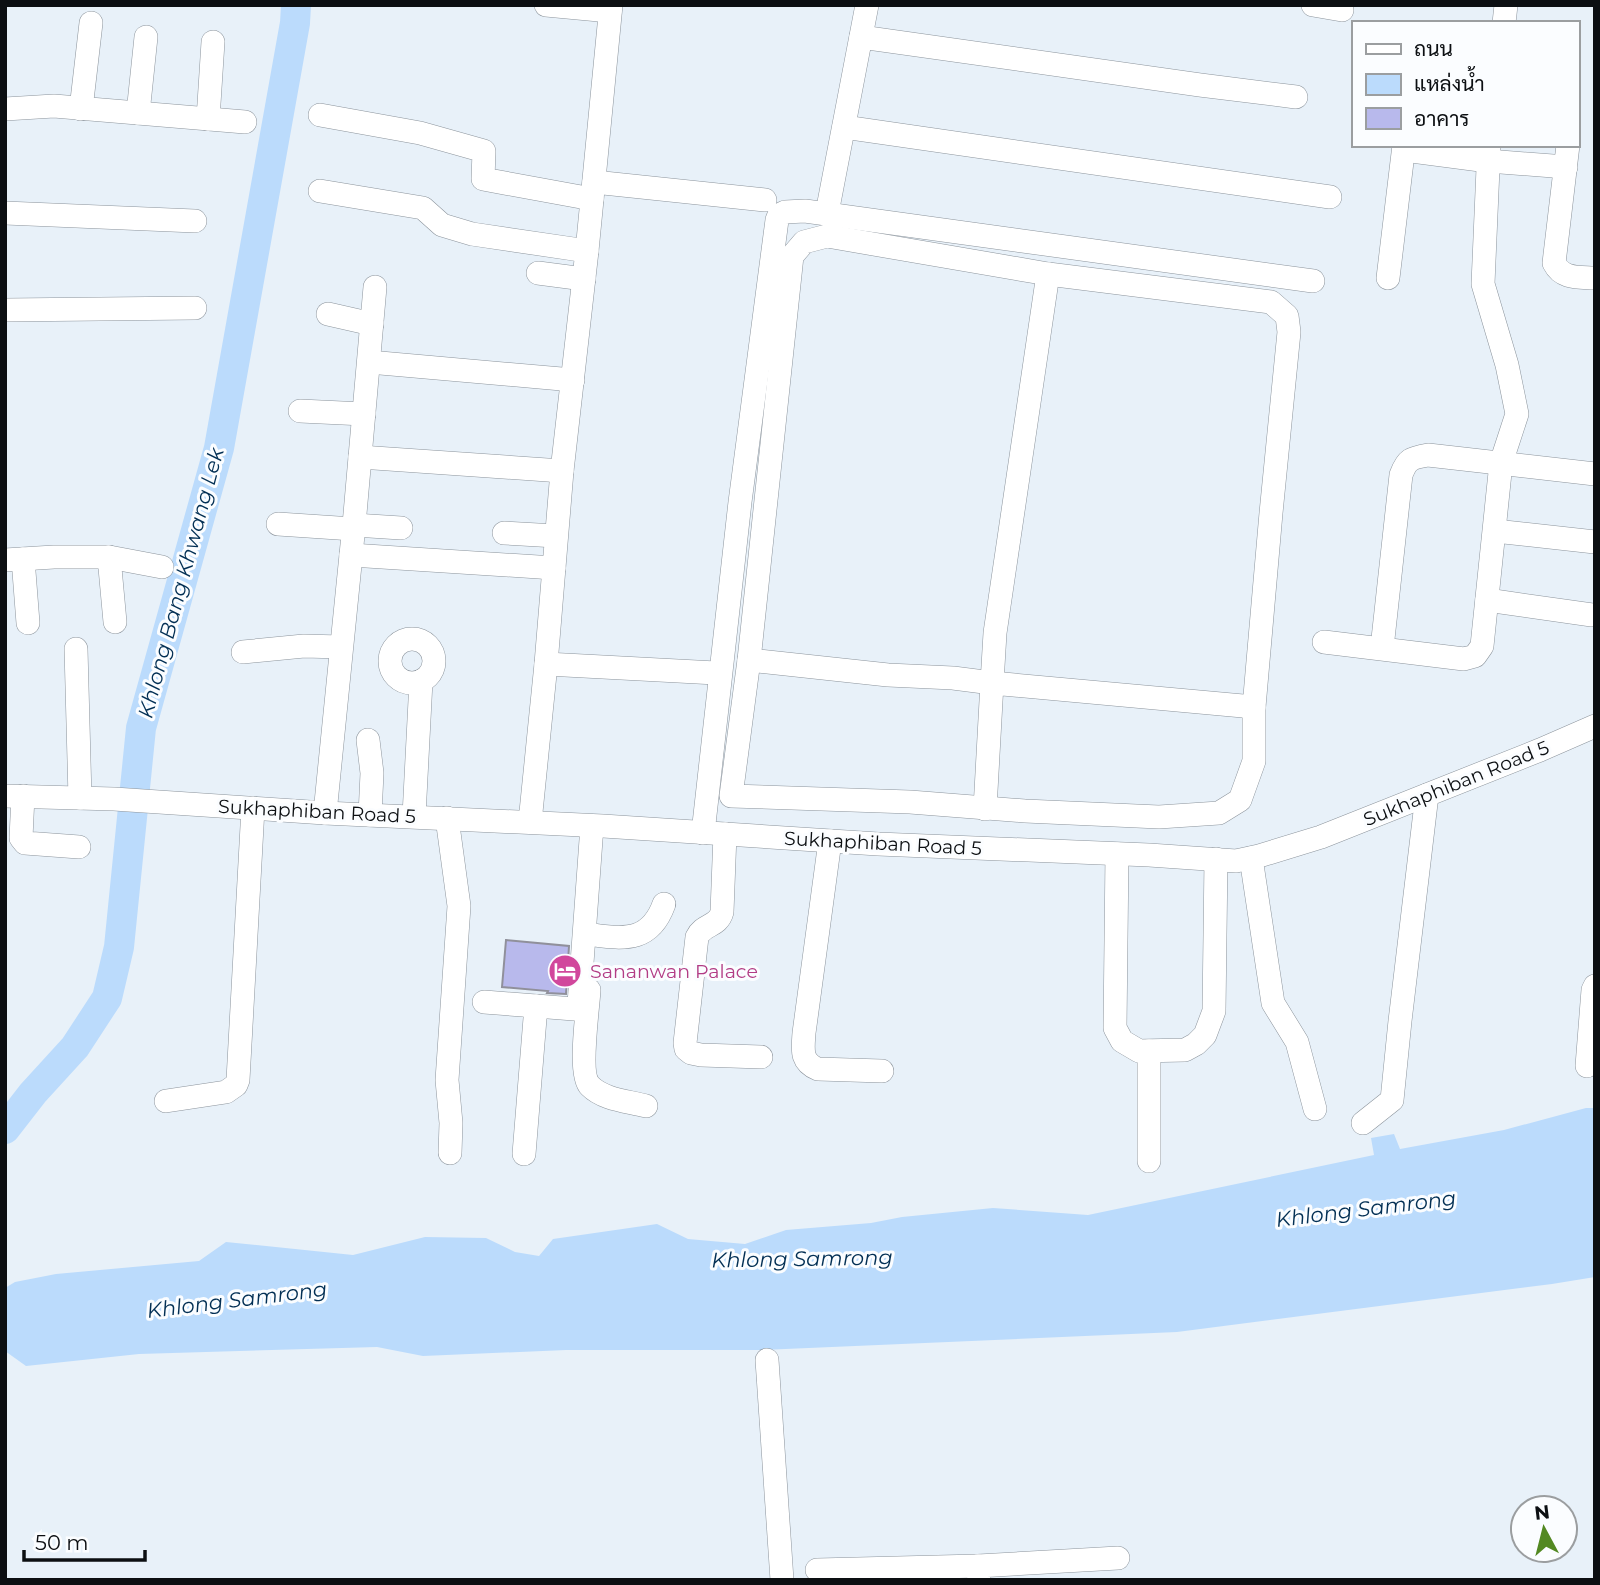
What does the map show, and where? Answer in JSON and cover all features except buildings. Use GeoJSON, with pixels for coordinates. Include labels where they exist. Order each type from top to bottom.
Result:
{"type":"FeatureCollection","features":[{"type":"Feature","properties":{"kind":"street"},"geometry":{"type":"LineString","coordinates":[[530,822],[562,471],[587,251],[610,8],[546,5]]}},
{"type":"Feature","properties":{"kind":"street"},"geometry":{"type":"LineString","coordinates":[[827,214],[867,5]]}},
{"type":"Feature","properties":{"kind":"street"},"geometry":{"type":"LineString","coordinates":[[1313,5],[1342,9]]}},
{"type":"Feature","properties":{"kind":"street"},"geometry":{"type":"LineString","coordinates":[[81,109],[90,23]]}},
{"type":"Feature","properties":{"kind":"street"},"geometry":{"type":"LineString","coordinates":[[138,114],[146,37]]}},
{"type":"Feature","properties":{"kind":"street"},"geometry":{"type":"LineString","coordinates":[[861,37],[1296,97]]}},
{"type":"Feature","properties":{"kind":"street"},"geometry":{"type":"LineString","coordinates":[[208,119],[213,42]]}},
{"type":"Feature","properties":{"kind":"street"},"geometry":{"type":"LineString","coordinates":[[5,109],[54,107],[245,122]]}},
{"type":"Feature","properties":{"kind":"street"},"geometry":{"type":"LineString","coordinates":[[320,115],[420,133],[484,151],[483,179],[593,190],[765,200]]}},
{"type":"Feature","properties":{"kind":"street"},"geometry":{"type":"LineString","coordinates":[[844,127],[1330,197]]}},
{"type":"Feature","properties":{"kind":"street"},"geometry":{"type":"LineString","coordinates":[[1388,278],[1404,148],[1567,156],[1554,262],[1558,271],[1566,275],[1594,278]]}},
{"type":"Feature","properties":{"kind":"street"},"geometry":{"type":"LineString","coordinates":[[1324,642],[1464,659],[1475,656],[1482,646],[1501,463],[1517,414],[1507,365],[1483,284],[1489,153]]}},
{"type":"Feature","properties":{"kind":"street"},"geometry":{"type":"LineString","coordinates":[[320,191],[423,208],[442,226],[471,234],[587,251]]}},
{"type":"Feature","properties":{"kind":"street"},"geometry":{"type":"LineString","coordinates":[[761,1058],[701,1055],[685,1049],[685,1043],[696,937],[700,930],[716,923],[722,912],[714,834],[740,502],[779,215],[804,211],[1312,281]]}},
{"type":"Feature","properties":{"kind":"street"},"geometry":{"type":"LineString","coordinates":[[5,213],[195,221]]}},
{"type":"Feature","properties":{"kind":"street"},"geometry":{"type":"LineString","coordinates":[[827,236],[1048,274],[1271,302],[1287,316],[1289,332],[1254,707],[1254,761],[1240,800],[1219,813],[1159,817],[988,809],[910,802],[731,796],[750,660],[792,256],[804,242],[827,236]]}},
{"type":"Feature","properties":{"kind":"street"},"geometry":{"type":"LineString","coordinates":[[538,273],[584,279]]}},
{"type":"Feature","properties":{"kind":"street"},"geometry":{"type":"LineString","coordinates":[[988,849],[995,633],[1048,274]]}},
{"type":"Feature","properties":{"kind":"street"},"geometry":{"type":"LineString","coordinates":[[325,813],[375,286]]}},
{"type":"Feature","properties":{"kind":"street"},"geometry":{"type":"LineString","coordinates":[[5,310],[195,307]]}},
{"type":"Feature","properties":{"kind":"street"},"geometry":{"type":"LineString","coordinates":[[328,314],[372,324]]}},
{"type":"Feature","properties":{"kind":"street"},"geometry":{"type":"LineString","coordinates":[[369,362],[573,380]]}},
{"type":"Feature","properties":{"kind":"street"},"geometry":{"type":"LineString","coordinates":[[300,411],[364,414]]}},
{"type":"Feature","properties":{"kind":"street"},"geometry":{"type":"LineString","coordinates":[[1382,648],[1401,475],[1406,463],[1428,455],[1595,474]]}},
{"type":"Feature","properties":{"kind":"street"},"geometry":{"type":"LineString","coordinates":[[360,457],[562,471]]}},
{"type":"Feature","properties":{"kind":"street"},"geometry":{"type":"LineString","coordinates":[[278,524],[401,528]]}},
{"type":"Feature","properties":{"kind":"street"},"geometry":{"type":"LineString","coordinates":[[1495,531],[1595,542]]}},
{"type":"Feature","properties":{"kind":"street"},"geometry":{"type":"LineString","coordinates":[[504,533],[556,536]]}},
{"type":"Feature","properties":{"kind":"street"},"geometry":{"type":"LineString","coordinates":[[351,555],[554,568]]}},
{"type":"Feature","properties":{"kind":"street"},"geometry":{"type":"LineString","coordinates":[[109,557],[115,622]]}},
{"type":"Feature","properties":{"kind":"street"},"geometry":{"type":"LineString","coordinates":[[27,623],[14,560],[109,557],[162,567]]}},
{"type":"Feature","properties":{"kind":"street"},"geometry":{"type":"LineString","coordinates":[[1487,600],[1592,615]]}},
{"type":"Feature","properties":{"kind":"street"},"geometry":{"type":"LineString","coordinates":[[243,652],[304,646],[341,647]]}},
{"type":"Feature","properties":{"kind":"street"},"geometry":{"type":"LineString","coordinates":[[76,649],[80,798]]}},
{"type":"Feature","properties":{"kind":"street"},"geometry":{"type":"LineString","coordinates":[[750,660],[1254,707]]}},
{"type":"Feature","properties":{"kind":"street"},"geometry":{"type":"LineString","coordinates":[[546,664],[716,673]]}},
{"type":"Feature","properties":{"kind":"street"},"geometry":{"type":"LineString","coordinates":[[414,816],[421,681]]}},
{"type":"Feature","properties":{"kind":"street","name":"Sukhaphiban Road 5"},"geometry":{"type":"LineString","coordinates":[[14,796],[114,799],[830,841],[1236,861],[1321,837],[1595,726]]}},
{"type":"Feature","properties":{"kind":"street"},"geometry":{"type":"LineString","coordinates":[[368,740],[372,773],[370,815]]}},
{"type":"Feature","properties":{"kind":"street"},"geometry":{"type":"LineString","coordinates":[[1363,1123],[1392,1100],[1427,795]]}},
{"type":"Feature","properties":{"kind":"street"},"geometry":{"type":"LineString","coordinates":[[14,796],[24,843],[79,847]]}},
{"type":"Feature","properties":{"kind":"street"},"geometry":{"type":"LineString","coordinates":[[166,1101],[226,1092],[236,1085],[238,1080],[253,808]]}},
{"type":"Feature","properties":{"kind":"street"},"geometry":{"type":"LineString","coordinates":[[447,818],[459,906],[447,1080],[451,1123],[450,1153]]}},
{"type":"Feature","properties":{"kind":"street"},"geometry":{"type":"LineString","coordinates":[[597,826],[594,935],[584,1061],[586,1081],[591,1087],[612,1098],[646,1105]]}},
{"type":"Feature","properties":{"kind":"street"},"geometry":{"type":"LineString","coordinates":[[484,1002],[577,1008],[597,826]]}},
{"type":"Feature","properties":{"kind":"street"},"geometry":{"type":"LineString","coordinates":[[830,841],[803,1057],[818,1069],[882,1071]]}},
{"type":"Feature","properties":{"kind":"street"},"geometry":{"type":"LineString","coordinates":[[1117,854],[1115,1028],[1122,1041],[1139,1051],[1185,1050],[1205,1035],[1214,1011],[1216,859]]}},
{"type":"Feature","properties":{"kind":"street"},"geometry":{"type":"LineString","coordinates":[[1251,858],[1273,1003],[1297,1042],[1315,1109]]}},
{"type":"Feature","properties":{"kind":"street"},"geometry":{"type":"LineString","coordinates":[[594,935],[626,938],[649,929],[664,904]]}},
{"type":"Feature","properties":{"kind":"street"},"geometry":{"type":"LineString","coordinates":[[1587,1066],[1595,986]]}},
{"type":"Feature","properties":{"kind":"street"},"geometry":{"type":"LineString","coordinates":[[524,1154],[536,1006]]}},
{"type":"Feature","properties":{"kind":"street"},"geometry":{"type":"LineString","coordinates":[[1149,1051],[1149,1161]]}},
{"type":"Feature","properties":{"kind":"street"},"geometry":{"type":"LineString","coordinates":[[767,1360],[782,1580]]}},
{"type":"Feature","properties":{"kind":"street"},"geometry":{"type":"LineString","coordinates":[[817,1570],[978,1573],[1118,1558]]}},
{"type":"Feature","properties":{"kind":"water","name":"Khlong Samrong"},"geometry":{"type":"Polygon","coordinates":[[[1586,1108],[1595,1108],[1595,1277],[1552,1284],[1177,1332],[762,1350],[566,1350],[423,1356],[377,1347],[139,1354],[26,1366],[5,1351],[5,1288],[15,1282],[56,1274],[199,1261],[226,1242],[353,1255],[425,1237],[486,1238],[515,1252],[539,1256],[553,1239],[657,1224],[688,1239],[745,1244],[786,1230],[993,1208],[1088,1215],[1374,1155],[1371,1138],[1394,1134],[1400,1149],[1504,1130],[1586,1108]]]}},
{"type":"Feature","properties":{"kind":"waterway","name":"Khlong Bang Khwang Lek"},"geometry":{"type":"LineString","coordinates":[[5,1129],[75,1047],[107,998],[119,947],[141,728],[219,448],[296,5]]}},
{"type":"Feature","properties":{"kind":"place","name":"Sananwan Palace"},"geometry":{"type":"Point","coordinates":[565,971]}}]}
